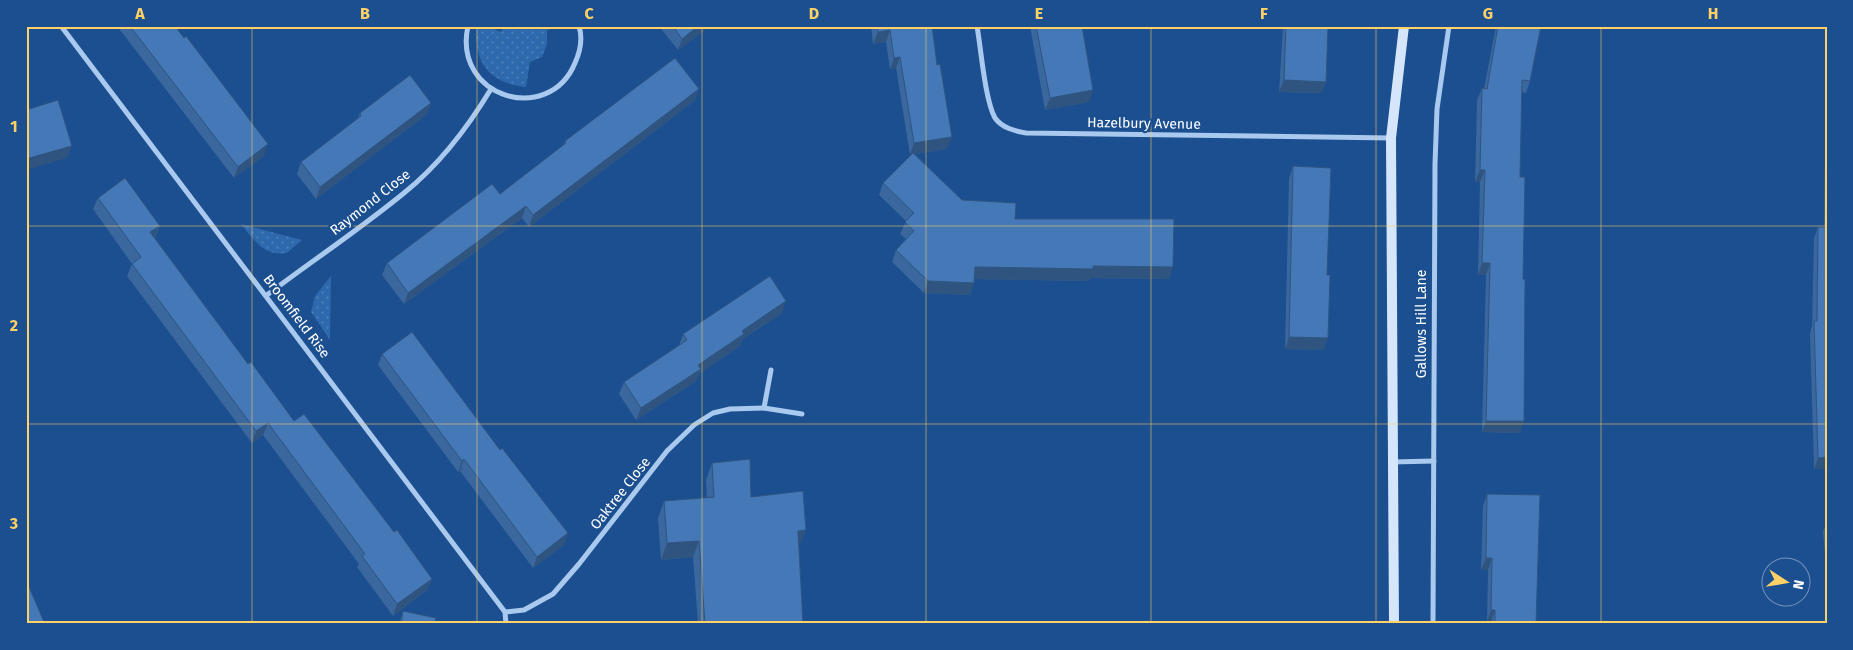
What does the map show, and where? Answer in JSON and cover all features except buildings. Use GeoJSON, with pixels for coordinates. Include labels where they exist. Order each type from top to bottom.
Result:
{"type":"FeatureCollection","features":[{"type":"Feature","properties":{"kind":"street","name":"Broomfield Rise"},"geometry":{"type":"LineString","coordinates":[[61,26],[267,295],[505,612]]}},
{"type":"Feature","properties":{"kind":"street"},"geometry":{"type":"LineString","coordinates":[[468,26],[464,42],[468,62],[479,79],[491,89],[506,96],[527,98],[546,93],[557,87],[572,72],[580,53],[581,33],[579,26]]}},
{"type":"Feature","properties":{"kind":"street","name":"Hazelbury Avenue"},"geometry":{"type":"LineString","coordinates":[[977,26],[991,105],[996,119],[1008,129],[1026,133],[1391,138]]}},
{"type":"Feature","properties":{"kind":"street"},"geometry":{"type":"LineString","coordinates":[[1394,624],[1391,138],[1404,26]]}},
{"type":"Feature","properties":{"kind":"street","name":"Gallows Hill Lane"},"geometry":{"type":"LineString","coordinates":[[1433,624],[1437,109],[1448,26]]}},
{"type":"Feature","properties":{"kind":"street","name":"Raymond Close"},"geometry":{"type":"LineString","coordinates":[[267,295],[405,192],[442,156],[473,119],[491,89]]}},
{"type":"Feature","properties":{"kind":"street"},"geometry":{"type":"LineString","coordinates":[[764,408],[771,370]]}},
{"type":"Feature","properties":{"kind":"street","name":"Oaktree Close"},"geometry":{"type":"LineString","coordinates":[[505,612],[524,610],[553,594],[579,564],[667,451],[694,425],[713,413],[730,408],[764,408],[802,414]]}},
{"type":"Feature","properties":{"kind":"street"},"geometry":{"type":"LineString","coordinates":[[1392,462],[1434,461]]}},
{"type":"Feature","properties":{"kind":"street"},"geometry":{"type":"LineString","coordinates":[[505,612],[506,624]]}},
{"type":"Feature","properties":{"kind":"shaded area"},"geometry":{"type":"Polygon","coordinates":[[[477,26],[487,26],[501,32],[504,26],[561,26],[547,30],[547,44],[542,57],[530,62],[526,87],[503,81],[486,69],[478,51],[476,39],[477,26]]]}},
{"type":"Feature","properties":{"kind":"shaded area"},"geometry":{"type":"Polygon","coordinates":[[[241,224],[302,240],[287,253],[279,254],[260,246],[241,224]]]}},
{"type":"Feature","properties":{"kind":"shaded area"},"geometry":{"type":"Polygon","coordinates":[[[331,276],[330,340],[311,312],[315,296],[331,276]]]}}]}
